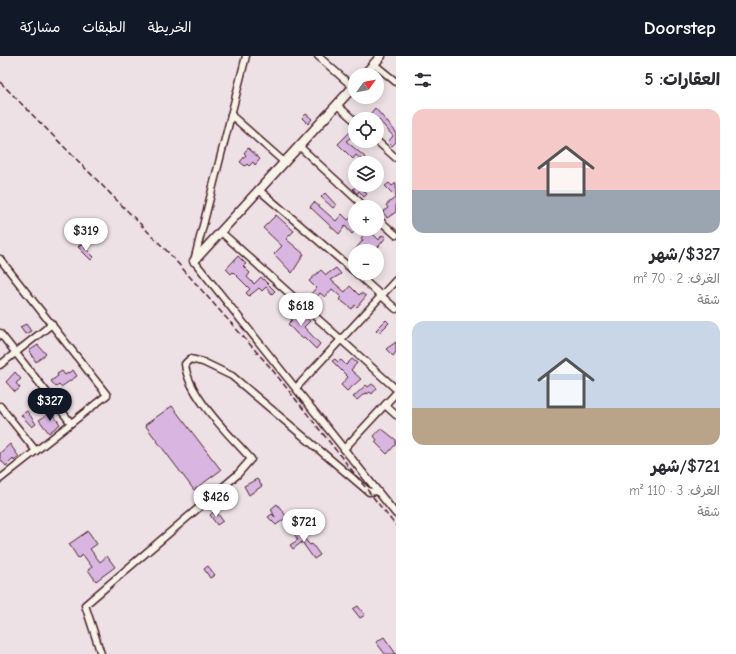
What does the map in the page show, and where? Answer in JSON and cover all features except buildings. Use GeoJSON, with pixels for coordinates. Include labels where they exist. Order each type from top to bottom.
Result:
{"type":"FeatureCollection","features":[{"type":"Feature","properties":{"kind":"street"},"geometry":{"type":"LineString","coordinates":[[194,261],[246,56]]}},
{"type":"Feature","properties":{"kind":"street"},"geometry":{"type":"LineString","coordinates":[[318,56],[348,81]]}},
{"type":"Feature","properties":{"kind":"street"},"geometry":{"type":"LineString","coordinates":[[370,68],[382,56]]}},
{"type":"Feature","properties":{"kind":"street"},"geometry":{"type":"LineString","coordinates":[[374,64],[396,82]]}},
{"type":"Feature","properties":{"kind":"street"},"geometry":{"type":"LineString","coordinates":[[194,261],[348,93]]}},
{"type":"Feature","properties":{"kind":"street"},"geometry":{"type":"LineString","coordinates":[[337,105],[348,115]]}},
{"type":"Feature","properties":{"kind":"street"},"geometry":{"type":"LineString","coordinates":[[231,115],[284,162]]}},
{"type":"Feature","properties":{"kind":"street"},"geometry":{"type":"LineString","coordinates":[[299,146],[357,200]]}},
{"type":"Feature","properties":{"kind":"street"},"geometry":{"type":"LineString","coordinates":[[384,147],[396,158]]}},
{"type":"Feature","properties":{"kind":"street"},"geometry":{"type":"LineString","coordinates":[[259,190],[348,267]]}},
{"type":"Feature","properties":{"kind":"street"},"geometry":{"type":"LineString","coordinates":[[384,224],[396,235]]}},
{"type":"Feature","properties":{"kind":"street"},"geometry":{"type":"LineString","coordinates":[[221,232],[396,389]]}},
{"type":"Feature","properties":{"kind":"street"},"geometry":{"type":"LineString","coordinates":[[0,259],[107,395],[0,478]]}},
{"type":"Feature","properties":{"kind":"street"},"geometry":{"type":"LineString","coordinates":[[194,261],[396,514]]}},
{"type":"Feature","properties":{"kind":"street"},"geometry":{"type":"LineString","coordinates":[[364,280],[396,309]]}},
{"type":"Feature","properties":{"kind":"street"},"geometry":{"type":"LineString","coordinates":[[296,388],[396,280]]}},
{"type":"Feature","properties":{"kind":"street"},"geometry":{"type":"LineString","coordinates":[[0,365],[52,324]]}},
{"type":"Feature","properties":{"kind":"street"},"geometry":{"type":"LineString","coordinates":[[0,332],[71,423]]}},
{"type":"Feature","properties":{"kind":"street"},"geometry":{"type":"LineString","coordinates":[[100,654],[85,604],[237,475],[251,459],[193,388],[186,371],[185,364],[190,359],[203,362],[232,376],[369,492],[377,491]]}},
{"type":"Feature","properties":{"kind":"street"},"geometry":{"type":"LineString","coordinates":[[344,449],[396,393]]}},
{"type":"Feature","properties":{"kind":"street"},"geometry":{"type":"LineString","coordinates":[[385,405],[396,415]]}},
{"type":"Feature","properties":{"kind":"street"},"geometry":{"type":"LineString","coordinates":[[0,406],[36,451]]}},
{"type":"Feature","properties":{"kind":"railway"},"geometry":{"type":"LineString","coordinates":[[0,82],[166,250],[270,367],[396,526]]}}]}
